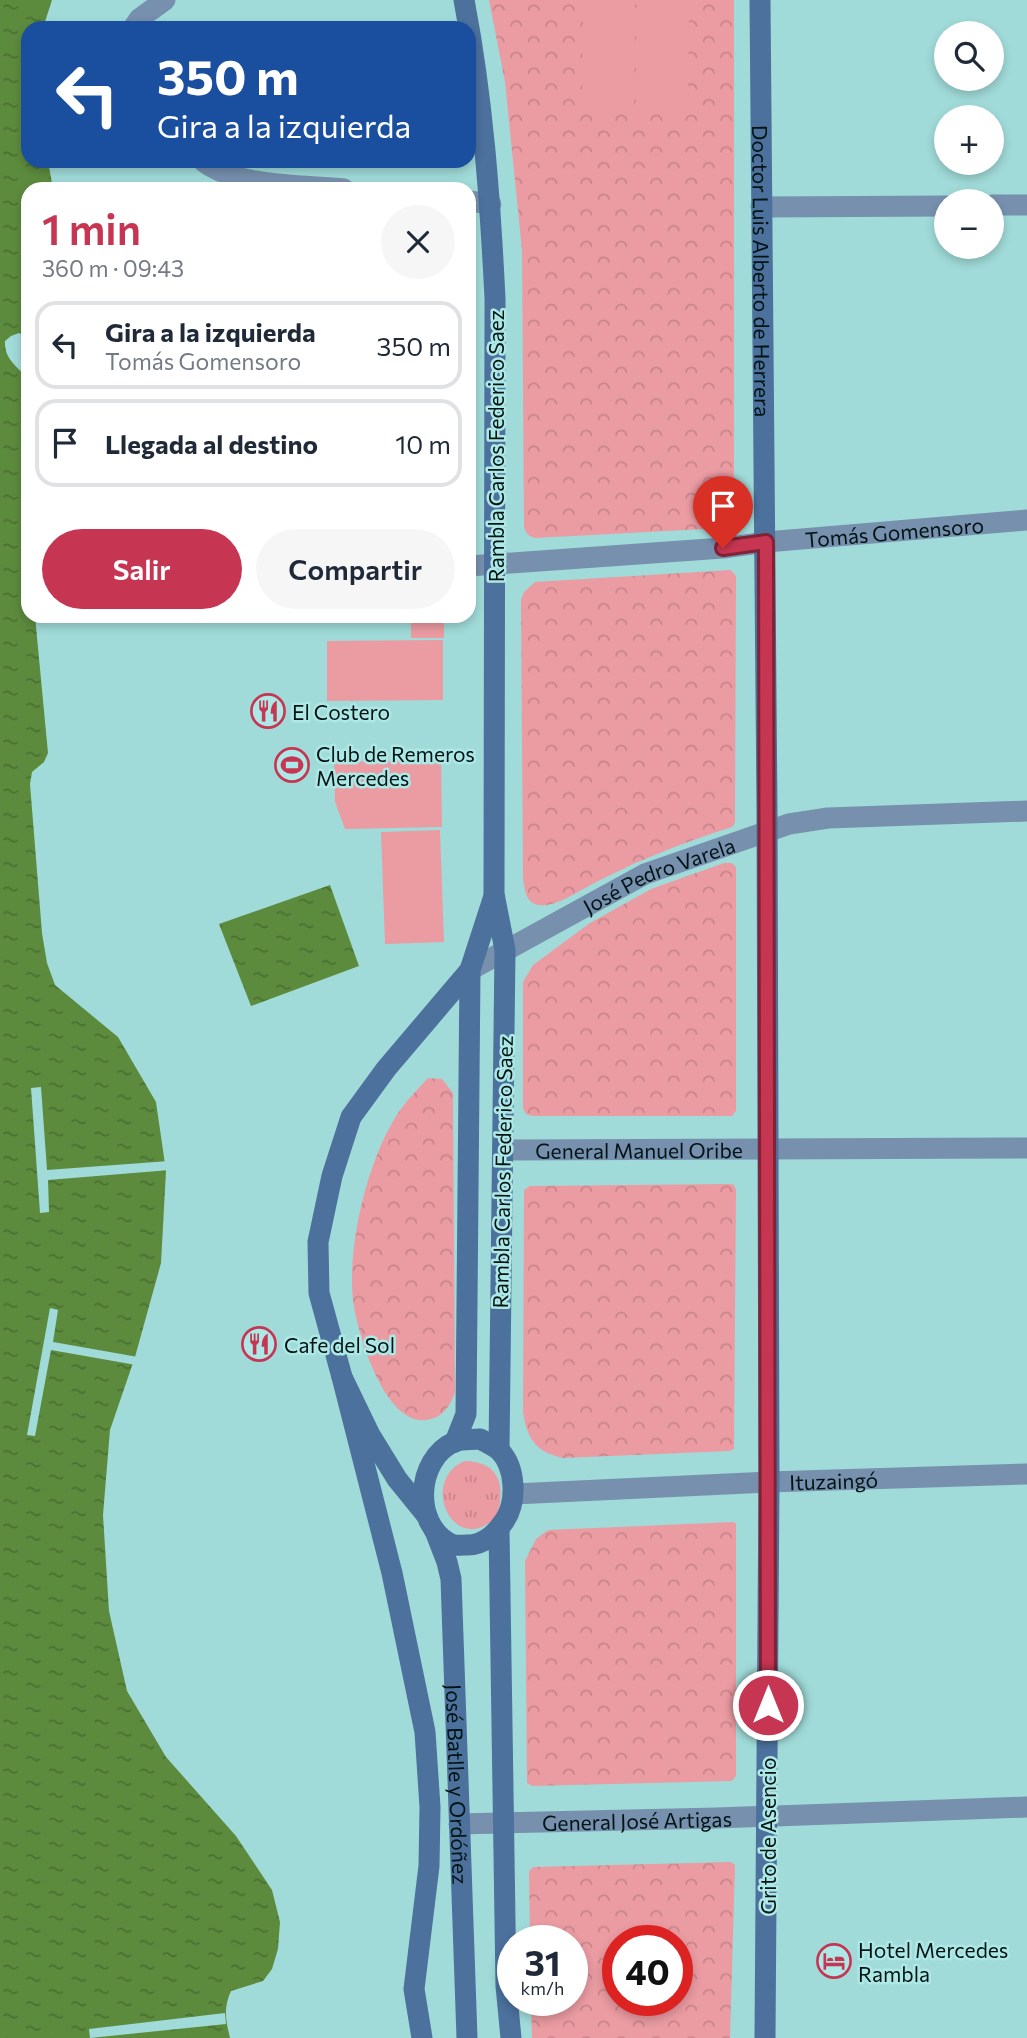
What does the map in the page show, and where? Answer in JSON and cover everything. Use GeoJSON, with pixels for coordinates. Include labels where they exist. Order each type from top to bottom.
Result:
{"type":"FeatureCollection","features":[{"type":"Feature","properties":{"kind":"street"},"geometry":{"type":"LineString","coordinates":[[138,21],[165,0]]}},
{"type":"Feature","properties":{"kind":"street","name":"Rambla Carlos Federico Saez"},"geometry":{"type":"LineString","coordinates":[[464,0],[468,21]]}},
{"type":"Feature","properties":{"kind":"street","name":"Doctor Luis Alberto de Herrera"},"geometry":{"type":"LineString","coordinates":[[760,0],[766,542]]}},
{"type":"Feature","properties":{"kind":"street","name":"Rambla Carlos Federico Saez"},"geometry":{"type":"LineString","coordinates":[[476,70],[491,204],[495,298],[494,894],[505,950],[499,1450]]}},
{"type":"Feature","properties":{"kind":"street"},"geometry":{"type":"LineString","coordinates":[[213,168],[220,173],[242,179],[273,182]]}},
{"type":"Feature","properties":{"kind":"street"},"geometry":{"type":"LineString","coordinates":[[476,202],[491,204]]}},
{"type":"Feature","properties":{"kind":"street"},"geometry":{"type":"LineString","coordinates":[[1004,205],[1027,205]]}},
{"type":"Feature","properties":{"kind":"street"},"geometry":{"type":"LineString","coordinates":[[761,207],[934,206]]}},
{"type":"Feature","properties":{"kind":"street","name":"Tomás Gomensoro"},"geometry":{"type":"LineString","coordinates":[[476,566],[723,548],[1027,520]]}},
{"type":"Feature","properties":{"kind":"street","name":"Grito de Asencio"},"geometry":{"type":"LineString","coordinates":[[765,2038],[769,1482],[766,542]]}},
{"type":"Feature","properties":{"kind":"street","name":"José Pedro Varela"},"geometry":{"type":"LineString","coordinates":[[470,970],[645,874],[767,831],[816,819],[1027,811]]}},
{"type":"Feature","properties":{"kind":"street","name":"Rambla Carlos Federico Saez"},"geometry":{"type":"LineString","coordinates":[[455,1441],[466,1414],[470,970],[494,894]]}},
{"type":"Feature","properties":{"kind":"street"},"geometry":{"type":"LineString","coordinates":[[422,2038],[414,1989],[429,1866],[430,1807],[425,1732],[392,1573],[319,1293],[318,1242],[331,1176],[351,1117],[386,1069],[470,970]]}},
{"type":"Feature","properties":{"kind":"street","name":"General Manuel Oribe"},"geometry":{"type":"LineString","coordinates":[[504,1150],[1027,1148]]}},
{"type":"Feature","properties":{"kind":"street"},"geometry":{"type":"LineString","coordinates":[[342,1377],[370,1435],[390,1468],[431,1523],[452,1545],[474,1545],[495,1535],[508,1516],[514,1494],[508,1466],[499,1450],[480,1439],[455,1441],[437,1454],[426,1476],[423,1496],[431,1523]]}},
{"type":"Feature","properties":{"kind":"street","name":"Ituzaingó"},"geometry":{"type":"LineString","coordinates":[[514,1494],[1027,1474]]}},
{"type":"Feature","properties":{"kind":"street","name":"José Batlle y Ordóñez"},"geometry":{"type":"LineString","coordinates":[[431,1523],[451,1579],[467,2038]]}},
{"type":"Feature","properties":{"kind":"street"},"geometry":{"type":"LineString","coordinates":[[499,1529],[506,1986],[511,2038]]}},
{"type":"Feature","properties":{"kind":"street","name":"General José Artigas"},"geometry":{"type":"LineString","coordinates":[[458,1824],[1027,1807]]}},
{"type":"Feature","properties":{"kind":"green space"},"geometry":{"type":"Polygon","coordinates":[[[489,0],[734,0],[734,512],[730,522],[723,528],[535,538],[528,535],[524,528],[522,250],[505,82],[489,0]]]}},
{"type":"Feature","properties":{"kind":"green space"},"geometry":{"type":"Polygon","coordinates":[[[583,0],[635,0],[634,107],[582,106],[583,0]]]}},
{"type":"Feature","properties":{"kind":"green space"},"geometry":{"type":"Polygon","coordinates":[[[637,1],[689,1],[688,107],[636,107],[637,1]]]}},
{"type":"Feature","properties":{"kind":"green space"},"geometry":{"type":"Polygon","coordinates":[[[731,570],[736,576],[735,823],[732,827],[634,864],[559,902],[538,905],[530,901],[523,879],[521,600],[524,592],[535,582],[731,570]]]}},
{"type":"Feature","properties":{"kind":"green space"},"geometry":{"type":"Polygon","coordinates":[[[411,623],[444,623],[444,638],[411,638],[411,623]]]}},
{"type":"Feature","properties":{"kind":"green space"},"geometry":{"type":"Polygon","coordinates":[[[443,640],[443,700],[327,701],[327,641],[443,640]]]}},
{"type":"Feature","properties":{"kind":"green space"},"geometry":{"type":"Polygon","coordinates":[[[441,760],[442,827],[345,829],[335,802],[334,762],[441,760]]]}},
{"type":"Feature","properties":{"kind":"green space"},"geometry":{"type":"Polygon","coordinates":[[[440,830],[444,942],[385,944],[381,832],[440,830]]]}},
{"type":"Feature","properties":{"kind":"green space"},"geometry":{"type":"Polygon","coordinates":[[[724,863],[732,863],[736,867],[736,1111],[732,1116],[526,1114],[523,1108],[523,982],[533,965],[590,923],[651,889],[724,863]]]}},
{"type":"Feature","properties":{"kind":"green space"},"geometry":{"type":"Polygon","coordinates":[[[428,1078],[442,1079],[453,1093],[455,1392],[445,1411],[426,1420],[411,1418],[397,1408],[375,1374],[360,1333],[353,1300],[352,1278],[353,1253],[362,1202],[378,1152],[400,1110],[428,1078]]]}},
{"type":"Feature","properties":{"kind":"green space"},"geometry":{"type":"Polygon","coordinates":[[[734,1185],[736,1190],[734,1449],[563,1458],[539,1448],[530,1436],[523,1412],[524,1190],[530,1186],[734,1185]]]}},
{"type":"Feature","properties":{"kind":"green space"},"geometry":{"type":"Polygon","coordinates":[[[465,1461],[486,1466],[498,1478],[500,1495],[497,1516],[482,1527],[468,1529],[456,1523],[447,1512],[443,1499],[444,1484],[451,1471],[465,1461]]]}},
{"type":"Feature","properties":{"kind":"green space"},"geometry":{"type":"Polygon","coordinates":[[[734,1522],[736,1776],[732,1781],[532,1786],[527,1783],[525,1561],[536,1539],[548,1530],[734,1522]]]}},
{"type":"Feature","properties":{"kind":"green space"},"geometry":{"type":"Polygon","coordinates":[[[731,1862],[735,1865],[730,2038],[532,2038],[531,2016],[588,2016],[588,1925],[530,1925],[529,1871],[533,1867],[731,1862]]]}},
{"type":"Feature","properties":{"kind":"water"},"geometry":{"type":"Polygon","coordinates":[[[0,0],[52,0],[45,21],[21,21],[21,168],[49,168],[52,182],[21,182],[21,334],[11,336],[5,341],[9,357],[21,372],[21,623],[36,623],[48,753],[44,762],[32,772],[30,784],[42,933],[47,963],[55,985],[118,1037],[156,1102],[166,1171],[161,1263],[135,1357],[110,1430],[103,1515],[109,1611],[127,1691],[166,1757],[236,1836],[272,1890],[280,1922],[278,1949],[272,1969],[263,1981],[231,1991],[228,1997],[226,2020],[230,2038],[0,2038],[0,0]]]}},
{"type":"Feature","properties":{"kind":"water"},"geometry":{"type":"Polygon","coordinates":[[[330,885],[359,966],[251,1006],[219,924],[330,885]]]}},
{"type":"Feature","properties":{"kind":"pier"},"geometry":{"type":"Polygon","coordinates":[[[41,1087],[47,1170],[169,1161],[170,1170],[48,1180],[49,1212],[40,1213],[31,1088],[41,1087]]]}},
{"type":"Feature","properties":{"kind":"pier"},"geometry":{"type":"Polygon","coordinates":[[[50,1308],[58,1310],[53,1342],[138,1357],[136,1365],[51,1350],[35,1436],[27,1435],[50,1308]]]}},
{"type":"Feature","properties":{"kind":"pier"},"geometry":{"type":"Polygon","coordinates":[[[225,2013],[226,2024],[90,2038],[89,2029],[225,2013]]]}},
{"type":"Feature","properties":{"kind":"place","name":"El Costero"},"geometry":{"type":"Point","coordinates":[268,711]}},
{"type":"Feature","properties":{"kind":"place","name":"Club de Remeros Mercedes"},"geometry":{"type":"Point","coordinates":[292,765]}},
{"type":"Feature","properties":{"kind":"place","name":"Cafe del Sol"},"geometry":{"type":"Point","coordinates":[259,1344]}},
{"type":"Feature","properties":{"kind":"place","name":"Hotel Mercedes Rambla"},"geometry":{"type":"Point","coordinates":[834,1961]}},
{"type":"Feature","properties":{"kind":"route"},"geometry":{"type":"LineString","coordinates":[[723,548],[766,542],[768,1705]]}}]}
